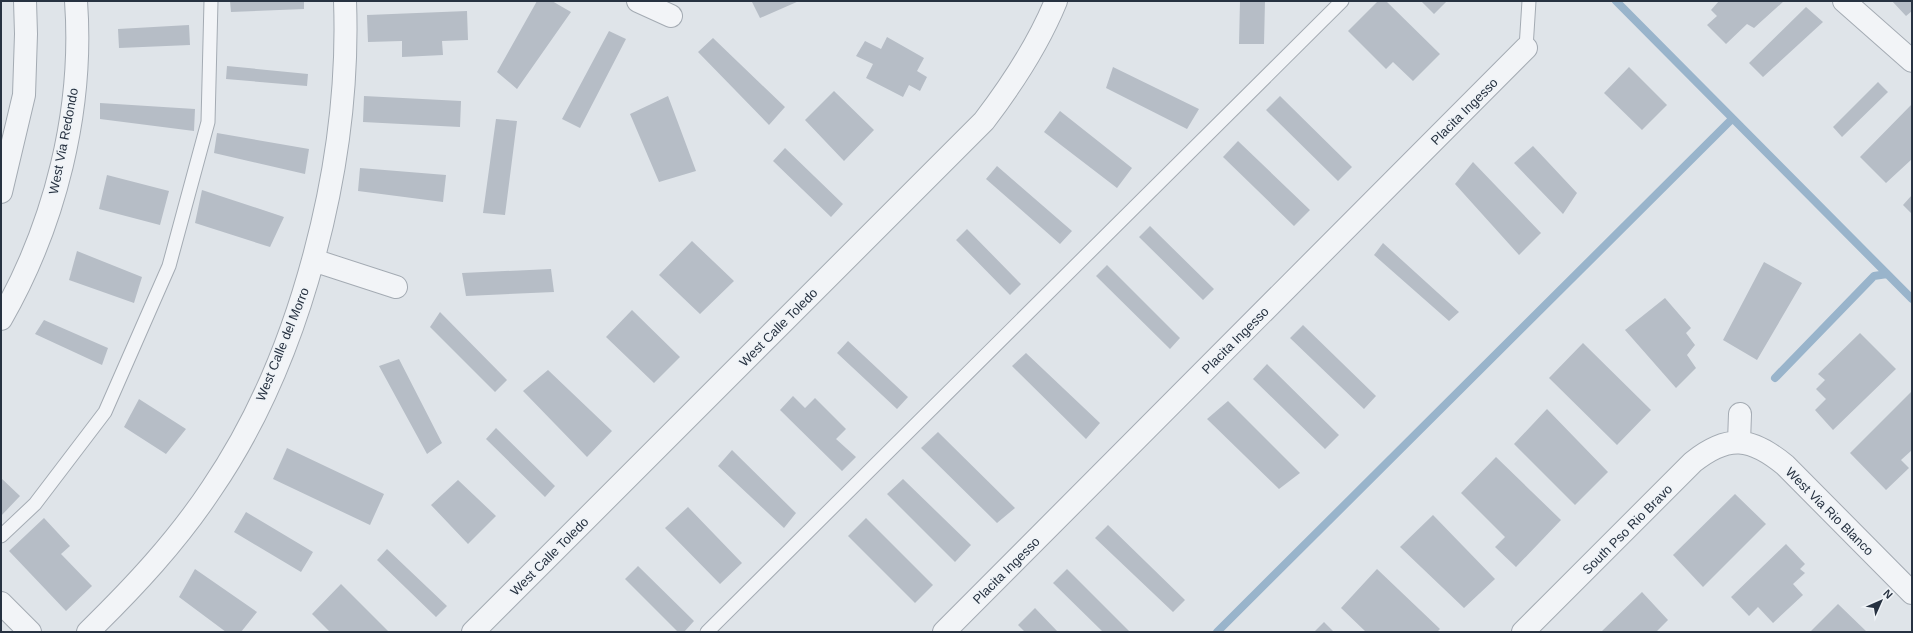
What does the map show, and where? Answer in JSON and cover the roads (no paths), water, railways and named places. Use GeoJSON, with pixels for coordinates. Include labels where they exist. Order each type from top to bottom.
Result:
{"type":"FeatureCollection","features":[{"type":"Feature","properties":{"kind":"street"},"geometry":{"type":"LineString","coordinates":[[1,192],[24,95],[26,34],[25,1]]}},
{"type":"Feature","properties":{"kind":"street","name":"West Via Redondo"},"geometry":{"type":"LineString","coordinates":[[1,319],[29,262],[44,226],[62,164],[74,81],[77,41],[76,1]]}},
{"type":"Feature","properties":{"kind":"street","name":"West Calle del Morro"},"geometry":{"type":"LineString","coordinates":[[88,632],[133,587],[175,539],[209,493],[229,461],[272,375],[295,316],[313,260],[328,195],[338,130],[343,71],[345,1]]}},
{"type":"Feature","properties":{"kind":"street"},"geometry":{"type":"LineString","coordinates":[[638,1],[671,16]]}},
{"type":"Feature","properties":{"kind":"street","name":"West Calle Toledo"},"geometry":{"type":"LineString","coordinates":[[473,632],[984,121],[1009,88],[1030,54],[1056,1]]}},
{"type":"Feature","properties":{"kind":"street"},"geometry":{"type":"LineString","coordinates":[[1844,1],[1912,61]]}},
{"type":"Feature","properties":{"kind":"street","name":"Placita Ingesso"},"geometry":{"type":"LineString","coordinates":[[944,632],[1526,48]]}},
{"type":"Feature","properties":{"kind":"street"},"geometry":{"type":"LineString","coordinates":[[313,260],[396,287]]}},
{"type":"Feature","properties":{"kind":"street"},"geometry":{"type":"LineString","coordinates":[[1739,442],[1740,414]]}},
{"type":"Feature","properties":{"kind":"street","name":"West Via Rio Blanco"},"geometry":{"type":"LineString","coordinates":[[1739,442],[1757,446],[1773,455],[1785,465],[1912,593]]}},
{"type":"Feature","properties":{"kind":"street","name":"South Pso Rio Bravo"},"geometry":{"type":"LineString","coordinates":[[1523,632],[1693,462],[1721,444],[1739,442]]}},
{"type":"Feature","properties":{"kind":"street"},"geometry":{"type":"LineString","coordinates":[[1,603],[30,632]]}},
{"type":"Feature","properties":{"kind":"lane"},"geometry":{"type":"LineString","coordinates":[[1,536],[35,504],[106,412],[169,266],[208,122],[211,1]]}},
{"type":"Feature","properties":{"kind":"lane"},"geometry":{"type":"LineString","coordinates":[[707,632],[1342,1]]}},
{"type":"Feature","properties":{"kind":"lane"},"geometry":{"type":"LineString","coordinates":[[1526,48],[1529,1]]}},
{"type":"Feature","properties":{"kind":"waterway"},"geometry":{"type":"LineString","coordinates":[[1616,1],[1912,299]]}},
{"type":"Feature","properties":{"kind":"waterway"},"geometry":{"type":"LineString","coordinates":[[1217,632],[1732,119]]}},
{"type":"Feature","properties":{"kind":"waterway"},"geometry":{"type":"LineString","coordinates":[[1775,378],[1874,276],[1887,274]]}}]}
